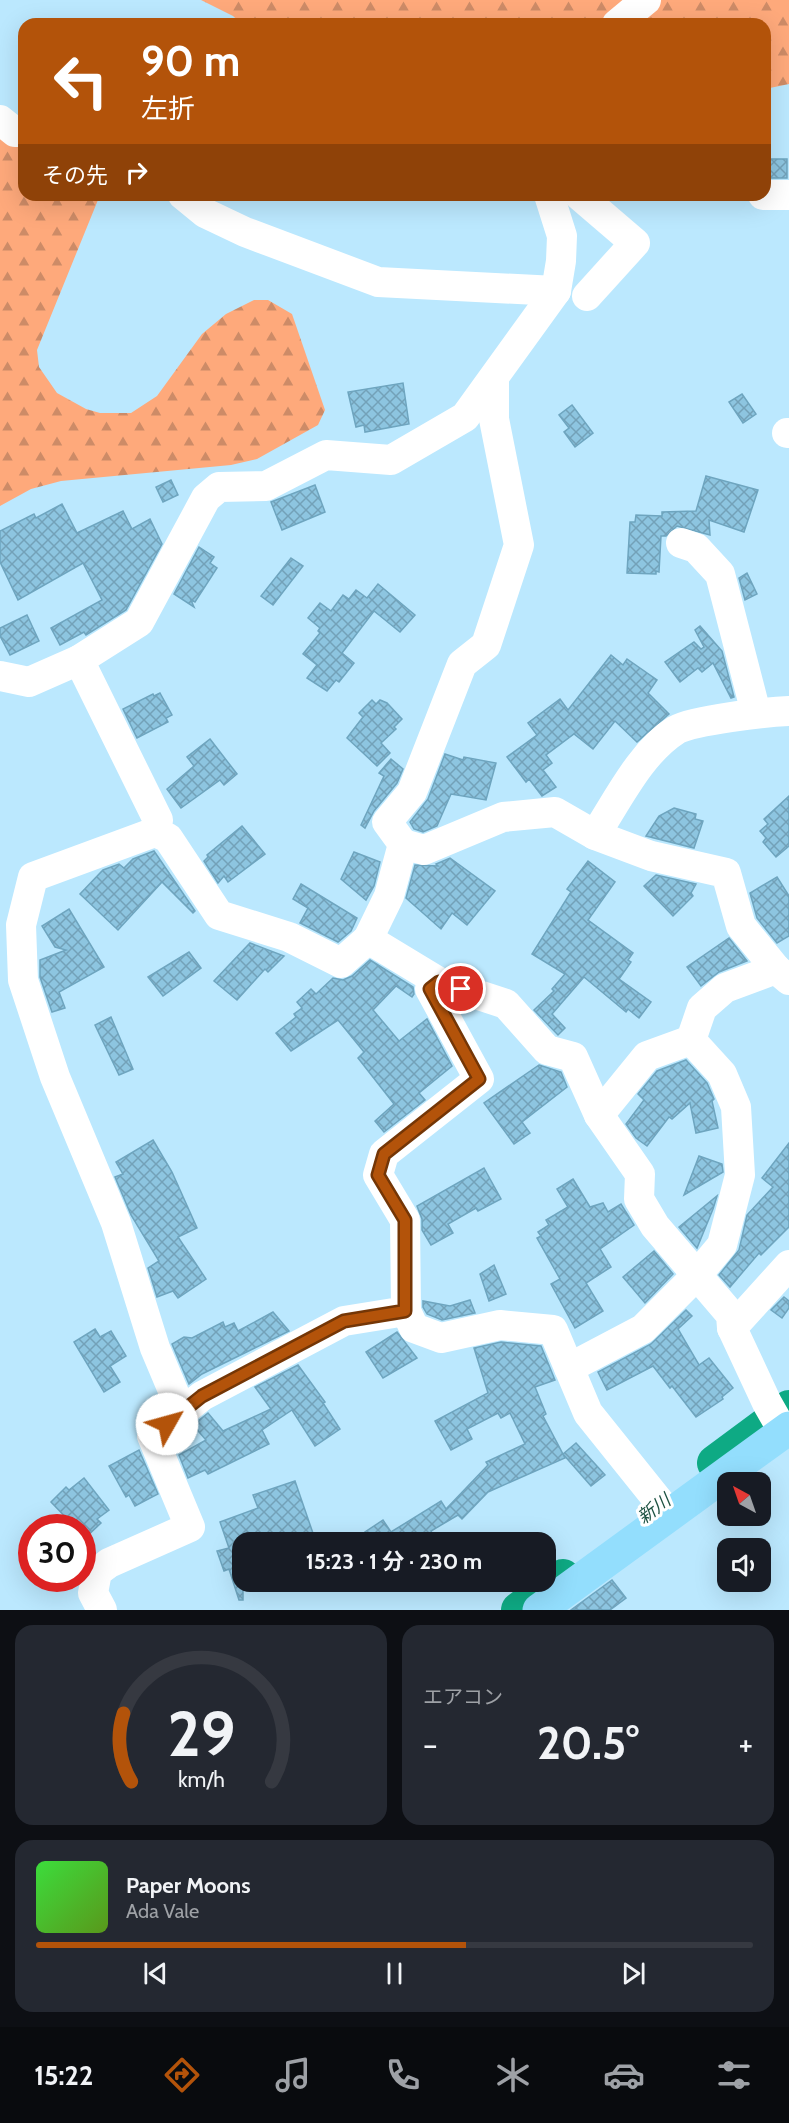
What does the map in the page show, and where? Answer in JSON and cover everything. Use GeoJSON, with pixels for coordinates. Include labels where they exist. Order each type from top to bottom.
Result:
{"type":"FeatureCollection","features":[{"type":"Feature","properties":{"kind":"main road"},"geometry":{"type":"LineString","coordinates":[[539,1610],[669,1514],[779,1421]]}},
{"type":"Feature","properties":{"kind":"street"},"geometry":{"type":"LineString","coordinates":[[624,18],[646,0]]}},
{"type":"Feature","properties":{"kind":"street"},"geometry":{"type":"LineString","coordinates":[[0,120],[18,132]]}},
{"type":"Feature","properties":{"kind":"street"},"geometry":{"type":"LineString","coordinates":[[771,195],[789,195]]}},
{"type":"Feature","properties":{"kind":"street"},"geometry":{"type":"LineString","coordinates":[[190,201],[205,213],[245,232],[378,282],[556,291]]}},
{"type":"Feature","properties":{"kind":"street"},"geometry":{"type":"LineString","coordinates":[[0,676],[29,682],[79,660],[140,622],[206,498],[219,487],[266,486],[326,455],[391,460],[465,417],[556,291],[562,236],[551,201]]}},
{"type":"Feature","properties":{"kind":"street"},"geometry":{"type":"LineString","coordinates":[[586,201],[635,243],[587,296]]}},
{"type":"Feature","properties":{"kind":"street"},"geometry":{"type":"LineString","coordinates":[[494,378],[494,419],[519,545],[486,645],[462,664],[412,792],[387,822],[403,844],[424,850],[503,817],[555,812],[595,835],[651,855],[726,873],[741,926],[783,975],[725,988],[702,1008],[691,1040]]}},
{"type":"Feature","properties":{"kind":"street"},"geometry":{"type":"LineString","coordinates":[[681,543],[696,548],[720,574],[756,713]]}},
{"type":"Feature","properties":{"kind":"street"},"geometry":{"type":"LineString","coordinates":[[79,660],[158,820],[154,832]]}},
{"type":"Feature","properties":{"kind":"street"},"geometry":{"type":"LineString","coordinates":[[595,835],[648,755],[678,729],[756,713],[789,711]]}},
{"type":"Feature","properties":{"kind":"street"},"geometry":{"type":"LineString","coordinates":[[182,1412],[155,1348],[116,1223],[55,1077],[12,982],[21,925],[33,877],[154,832],[168,838],[219,915],[289,937],[341,963],[368,939],[389,896],[403,844]]}},
{"type":"Feature","properties":{"kind":"street"},"geometry":{"type":"LineString","coordinates":[[368,939],[439,982],[506,1004],[547,1050],[573,1057],[599,1115],[640,1174],[639,1199],[654,1226],[731,1315],[732,1328],[779,1421]]}},
{"type":"Feature","properties":{"kind":"street"},"geometry":{"type":"LineString","coordinates":[[439,982],[430,989],[479,1079],[384,1154],[378,1175],[405,1220],[405,1311],[414,1328],[441,1338],[500,1325],[553,1330],[588,1413],[669,1514]]}},
{"type":"Feature","properties":{"kind":"street"},"geometry":{"type":"LineString","coordinates":[[599,1115],[647,1056],[691,1040]]}},
{"type":"Feature","properties":{"kind":"street"},"geometry":{"type":"LineString","coordinates":[[569,1368],[642,1329],[697,1275],[722,1245],[740,1174],[736,1107],[722,1074],[691,1040]]}},
{"type":"Feature","properties":{"kind":"street"},"geometry":{"type":"LineString","coordinates":[[732,1328],[789,1265]]}},
{"type":"Feature","properties":{"kind":"street"},"geometry":{"type":"LineString","coordinates":[[102,1610],[93,1593],[97,1572],[109,1563],[190,1527],[152,1436],[202,1396],[344,1321],[405,1311]]}},
{"type":"Feature","properties":{"kind":"green space"},"geometry":{"type":"Polygon","coordinates":[[[201,0],[789,0],[789,84],[771,88],[771,18],[235,18],[201,0]]]}},
{"type":"Feature","properties":{"kind":"green space"},"geometry":{"type":"Polygon","coordinates":[[[0,122],[18,126],[18,201],[98,201],[37,350],[39,367],[57,393],[86,409],[100,413],[131,413],[157,396],[202,334],[226,314],[254,300],[268,300],[292,314],[325,410],[318,425],[257,459],[231,465],[61,481],[31,489],[0,506],[0,122]]]}},
{"type":"Feature","properties":{"kind":"building"},"geometry":{"type":"Polygon","coordinates":[[[771,159],[787,159],[787,178],[771,178],[771,159]]]}},
{"type":"Feature","properties":{"kind":"building"},"geometry":{"type":"Polygon","coordinates":[[[403,383],[409,424],[365,432],[364,425],[356,427],[348,392],[403,383]]]}},
{"type":"Feature","properties":{"kind":"building"},"geometry":{"type":"Polygon","coordinates":[[[742,394],[756,414],[743,423],[729,402],[742,394]]]}},
{"type":"Feature","properties":{"kind":"building"},"geometry":{"type":"Polygon","coordinates":[[[572,405],[593,433],[575,447],[564,432],[569,428],[559,415],[572,405]]]}},
{"type":"Feature","properties":{"kind":"building"},"geometry":{"type":"Polygon","coordinates":[[[706,476],[758,490],[744,532],[709,520],[710,535],[677,526],[666,536],[661,536],[659,572],[656,571],[656,574],[627,573],[630,522],[635,522],[636,515],[662,516],[662,512],[696,511],[706,476]]]}},
{"type":"Feature","properties":{"kind":"building"},"geometry":{"type":"Polygon","coordinates":[[[171,480],[178,495],[163,502],[156,487],[171,480]]]}},
{"type":"Feature","properties":{"kind":"building"},"geometry":{"type":"Polygon","coordinates":[[[315,485],[325,512],[282,530],[271,502],[315,485]]]}},
{"type":"Feature","properties":{"kind":"building"},"geometry":{"type":"Polygon","coordinates":[[[62,504],[77,533],[123,511],[132,529],[150,519],[162,544],[126,610],[86,635],[84,632],[60,645],[51,628],[102,600],[83,563],[18,600],[0,562],[0,531],[34,514],[36,518],[62,504]]]}},
{"type":"Feature","properties":{"kind":"building"},"geometry":{"type":"Polygon","coordinates":[[[199,547],[214,557],[210,563],[217,568],[195,602],[191,600],[194,607],[174,594],[199,547]]]}},
{"type":"Feature","properties":{"kind":"building"},"geometry":{"type":"Polygon","coordinates":[[[291,558],[303,566],[273,605],[261,596],[291,558]]]}},
{"type":"Feature","properties":{"kind":"building"},"geometry":{"type":"Polygon","coordinates":[[[747,573],[757,594],[745,600],[739,578],[747,573]]]}},
{"type":"Feature","properties":{"kind":"building"},"geometry":{"type":"Polygon","coordinates":[[[378,584],[415,615],[400,632],[374,611],[342,653],[354,663],[339,682],[336,680],[327,691],[307,678],[317,665],[303,654],[320,633],[318,631],[320,628],[308,618],[320,603],[331,611],[343,595],[349,599],[356,590],[367,598],[378,584]]]}},
{"type":"Feature","properties":{"kind":"building"},"geometry":{"type":"Polygon","coordinates":[[[27,615],[39,641],[10,655],[0,636],[0,628],[27,615]]]}},
{"type":"Feature","properties":{"kind":"building"},"geometry":{"type":"Polygon","coordinates":[[[700,626],[722,651],[734,697],[731,698],[713,663],[702,672],[698,668],[680,682],[665,662],[694,642],[701,649],[704,647],[695,630],[700,626]]]}},
{"type":"Feature","properties":{"kind":"building"},"geometry":{"type":"Polygon","coordinates":[[[611,655],[623,665],[627,659],[657,680],[648,693],[669,714],[637,742],[615,721],[593,749],[574,734],[546,755],[552,763],[543,770],[556,787],[542,796],[529,779],[526,782],[507,757],[537,735],[528,723],[560,699],[568,710],[611,655]]]}},
{"type":"Feature","properties":{"kind":"building"},"geometry":{"type":"Polygon","coordinates":[[[160,693],[172,715],[166,718],[168,722],[137,738],[123,709],[153,694],[154,696],[160,693]]]}},
{"type":"Feature","properties":{"kind":"building"},"geometry":{"type":"Polygon","coordinates":[[[372,700],[376,704],[380,700],[387,703],[402,719],[394,727],[396,729],[381,743],[390,753],[377,766],[347,738],[363,717],[359,713],[372,700]]]}},
{"type":"Feature","properties":{"kind":"building"},"geometry":{"type":"Polygon","coordinates":[[[210,739],[237,774],[224,785],[220,780],[181,808],[167,789],[194,766],[187,757],[210,739]]]}},
{"type":"Feature","properties":{"kind":"building"},"geometry":{"type":"Polygon","coordinates":[[[445,754],[463,760],[464,757],[496,763],[486,800],[451,794],[437,826],[423,832],[414,829],[410,822],[428,799],[445,754]]]}},
{"type":"Feature","properties":{"kind":"building"},"geometry":{"type":"Polygon","coordinates":[[[391,759],[403,769],[397,783],[374,811],[365,828],[361,825],[384,776],[379,773],[391,759]]]}},
{"type":"Feature","properties":{"kind":"building"},"geometry":{"type":"Polygon","coordinates":[[[789,796],[789,846],[776,857],[763,842],[766,838],[760,831],[768,824],[764,819],[789,796]]]}},
{"type":"Feature","properties":{"kind":"building"},"geometry":{"type":"Polygon","coordinates":[[[674,808],[696,814],[695,819],[703,821],[694,848],[646,836],[659,816],[674,808]]]}},
{"type":"Feature","properties":{"kind":"building"},"geometry":{"type":"Polygon","coordinates":[[[242,826],[265,854],[228,882],[224,876],[218,883],[204,861],[207,855],[242,826]]]}},
{"type":"Feature","properties":{"kind":"building"},"geometry":{"type":"Polygon","coordinates":[[[154,851],[195,911],[193,913],[162,882],[118,930],[80,894],[103,870],[119,864],[124,868],[133,859],[154,851]]]}},
{"type":"Feature","properties":{"kind":"building"},"geometry":{"type":"Polygon","coordinates":[[[354,852],[380,862],[374,886],[366,900],[341,879],[354,852]]]}},
{"type":"Feature","properties":{"kind":"building"},"geometry":{"type":"Polygon","coordinates":[[[450,858],[495,891],[467,925],[452,913],[441,929],[406,898],[415,865],[438,866],[436,864],[450,858]]]}},
{"type":"Feature","properties":{"kind":"building"},"geometry":{"type":"Polygon","coordinates":[[[588,861],[615,882],[588,920],[633,953],[628,960],[631,962],[619,979],[651,1002],[639,1018],[628,1009],[626,1012],[584,977],[552,1014],[565,1028],[558,1035],[534,1010],[554,991],[552,989],[565,974],[532,954],[571,892],[567,889],[588,861]]]}},
{"type":"Feature","properties":{"kind":"building"},"geometry":{"type":"Polygon","coordinates":[[[656,875],[696,884],[691,893],[693,896],[673,916],[644,886],[656,875]]]}},
{"type":"Feature","properties":{"kind":"building"},"geometry":{"type":"Polygon","coordinates":[[[777,877],[789,896],[789,936],[777,943],[757,918],[750,893],[777,877]]]}},
{"type":"Feature","properties":{"kind":"building"},"geometry":{"type":"Polygon","coordinates":[[[301,884],[357,918],[351,931],[338,942],[300,923],[308,908],[293,899],[301,884]]]}},
{"type":"Feature","properties":{"kind":"building"},"geometry":{"type":"Polygon","coordinates":[[[69,909],[104,967],[59,992],[65,1008],[52,1012],[40,977],[40,960],[66,950],[55,947],[42,926],[69,909]]]}},
{"type":"Feature","properties":{"kind":"building"},"geometry":{"type":"Polygon","coordinates":[[[729,938],[747,961],[719,972],[701,986],[687,967],[729,938]]]}},
{"type":"Feature","properties":{"kind":"building"},"geometry":{"type":"Polygon","coordinates":[[[250,943],[284,956],[268,972],[265,969],[237,1000],[214,981],[250,943]]]}},
{"type":"Feature","properties":{"kind":"building"},"geometry":{"type":"Polygon","coordinates":[[[189,952],[201,968],[163,996],[148,977],[189,952]]]}},
{"type":"Feature","properties":{"kind":"building"},"geometry":{"type":"Polygon","coordinates":[[[370,960],[413,987],[414,994],[412,997],[396,986],[373,1010],[399,1041],[427,1019],[452,1066],[419,1093],[425,1100],[384,1132],[375,1121],[394,1104],[358,1058],[364,1052],[338,1020],[291,1051],[276,1033],[296,1017],[294,1014],[302,1008],[297,1002],[311,989],[316,994],[333,978],[343,980],[352,976],[370,960]]]}},
{"type":"Feature","properties":{"kind":"building"},"geometry":{"type":"Polygon","coordinates":[[[111,1017],[133,1069],[119,1075],[95,1025],[111,1017]]]}},
{"type":"Feature","properties":{"kind":"building"},"geometry":{"type":"Polygon","coordinates":[[[686,1060],[707,1083],[714,1099],[712,1101],[718,1128],[696,1133],[690,1103],[672,1119],[669,1117],[647,1146],[636,1138],[626,1124],[644,1100],[638,1094],[657,1071],[686,1060]]]}},
{"type":"Feature","properties":{"kind":"building"},"geometry":{"type":"Polygon","coordinates":[[[539,1065],[561,1072],[567,1087],[522,1122],[530,1133],[514,1144],[484,1103],[539,1065]]]}},
{"type":"Feature","properties":{"kind":"building"},"geometry":{"type":"Polygon","coordinates":[[[153,1140],[172,1172],[197,1228],[178,1237],[206,1279],[178,1298],[173,1291],[157,1297],[148,1268],[159,1261],[131,1215],[115,1177],[123,1174],[116,1162],[153,1140]]]}},
{"type":"Feature","properties":{"kind":"building"},"geometry":{"type":"Polygon","coordinates":[[[789,1143],[789,1227],[761,1255],[759,1253],[730,1287],[719,1275],[739,1250],[747,1215],[773,1187],[762,1178],[789,1143]]]}},
{"type":"Feature","properties":{"kind":"building"},"geometry":{"type":"Polygon","coordinates":[[[699,1156],[722,1164],[723,1172],[684,1195],[699,1156]]]}},
{"type":"Feature","properties":{"kind":"building"},"geometry":{"type":"Polygon","coordinates":[[[484,1168],[501,1199],[478,1211],[476,1208],[448,1224],[453,1233],[431,1245],[422,1230],[422,1219],[417,1206],[484,1168]]]}},
{"type":"Feature","properties":{"kind":"building"},"geometry":{"type":"Polygon","coordinates":[[[573,1179],[590,1207],[603,1203],[608,1212],[621,1204],[634,1225],[600,1249],[611,1267],[586,1283],[603,1311],[575,1328],[551,1284],[560,1279],[537,1238],[541,1236],[538,1232],[549,1225],[546,1220],[568,1207],[557,1189],[573,1179]]]}},
{"type":"Feature","properties":{"kind":"building"},"geometry":{"type":"Polygon","coordinates":[[[717,1196],[713,1209],[697,1248],[679,1227],[717,1196]]]}},
{"type":"Feature","properties":{"kind":"building"},"geometry":{"type":"Polygon","coordinates":[[[654,1251],[673,1274],[645,1303],[623,1277],[654,1251]]]}},
{"type":"Feature","properties":{"kind":"building"},"geometry":{"type":"Polygon","coordinates":[[[494,1265],[506,1294],[489,1301],[480,1274],[494,1265]]]}},
{"type":"Feature","properties":{"kind":"building"},"geometry":{"type":"Polygon","coordinates":[[[784,1297],[789,1301],[789,1308],[782,1318],[771,1310],[784,1297]]]}},
{"type":"Feature","properties":{"kind":"building"},"geometry":{"type":"Polygon","coordinates":[[[470,1300],[475,1313],[442,1320],[427,1314],[423,1307],[423,1301],[450,1306],[470,1300]]]}},
{"type":"Feature","properties":{"kind":"building"},"geometry":{"type":"Polygon","coordinates":[[[686,1310],[692,1316],[678,1329],[699,1365],[709,1358],[733,1388],[722,1397],[723,1399],[696,1417],[653,1366],[607,1390],[598,1372],[651,1344],[686,1310]]]}},
{"type":"Feature","properties":{"kind":"building"},"geometry":{"type":"Polygon","coordinates":[[[273,1312],[289,1331],[202,1374],[189,1384],[172,1344],[184,1337],[192,1338],[223,1322],[225,1327],[234,1323],[238,1331],[273,1312]]]}},
{"type":"Feature","properties":{"kind":"building"},"geometry":{"type":"Polygon","coordinates":[[[95,1329],[100,1337],[111,1331],[126,1356],[110,1366],[120,1382],[104,1392],[74,1342],[95,1329]]]}},
{"type":"Feature","properties":{"kind":"building"},"geometry":{"type":"Polygon","coordinates":[[[397,1332],[417,1358],[383,1378],[366,1352],[397,1332]]]}},
{"type":"Feature","properties":{"kind":"building"},"geometry":{"type":"Polygon","coordinates":[[[501,1342],[541,1346],[555,1380],[535,1387],[546,1414],[543,1416],[565,1458],[488,1492],[462,1519],[458,1515],[432,1532],[391,1532],[441,1501],[446,1509],[488,1465],[486,1462],[525,1444],[510,1413],[501,1418],[498,1413],[467,1429],[472,1439],[451,1450],[435,1421],[488,1393],[474,1348],[501,1342]]]}},
{"type":"Feature","properties":{"kind":"building"},"geometry":{"type":"Polygon","coordinates":[[[298,1365],[325,1402],[323,1403],[340,1429],[315,1446],[292,1410],[262,1430],[269,1444],[208,1474],[205,1470],[188,1478],[179,1455],[206,1440],[193,1425],[208,1413],[223,1431],[271,1409],[255,1387],[298,1365]]]}},
{"type":"Feature","properties":{"kind":"building"},"geometry":{"type":"Polygon","coordinates":[[[576,1443],[605,1475],[591,1486],[563,1454],[576,1443]]]}},
{"type":"Feature","properties":{"kind":"building"},"geometry":{"type":"Polygon","coordinates":[[[139,1450],[158,1494],[135,1506],[129,1495],[126,1497],[109,1466],[139,1450]]]}},
{"type":"Feature","properties":{"kind":"building"},"geometry":{"type":"Polygon","coordinates":[[[84,1478],[109,1510],[97,1519],[101,1523],[96,1528],[96,1514],[63,1514],[51,1502],[66,1487],[69,1490],[84,1478]]]}},
{"type":"Feature","properties":{"kind":"building"},"geometry":{"type":"Polygon","coordinates":[[[295,1481],[313,1532],[232,1532],[232,1578],[229,1569],[224,1571],[217,1551],[229,1548],[220,1522],[258,1508],[253,1495],[295,1481]]]}},
{"type":"Feature","properties":{"kind":"building"},"geometry":{"type":"Polygon","coordinates":[[[383,1520],[391,1532],[365,1532],[383,1520]]]}},
{"type":"Feature","properties":{"kind":"building"},"geometry":{"type":"Polygon","coordinates":[[[612,1580],[626,1598],[610,1610],[571,1610],[612,1580]]]}},
{"type":"Feature","properties":{"kind":"building"},"geometry":{"type":"Polygon","coordinates":[[[236,1592],[243,1592],[243,1600],[239,1600],[236,1592]]]}},
{"type":"Feature","properties":{"kind":"waterway","name":"新川"},"geometry":{"type":"LineString","coordinates":[[715,1463],[789,1408]]}},
{"type":"Feature","properties":{"kind":"waterway","name":"新川"},"geometry":{"type":"LineString","coordinates":[[519,1610],[563,1577]]}},
{"type":"Feature","properties":{"kind":"route"},"geometry":{"type":"LineString","coordinates":[[167,1424],[202,1396],[344,1321],[405,1311],[405,1220],[378,1175],[384,1154],[479,1079],[430,989],[439,982],[461,989]]}}]}
